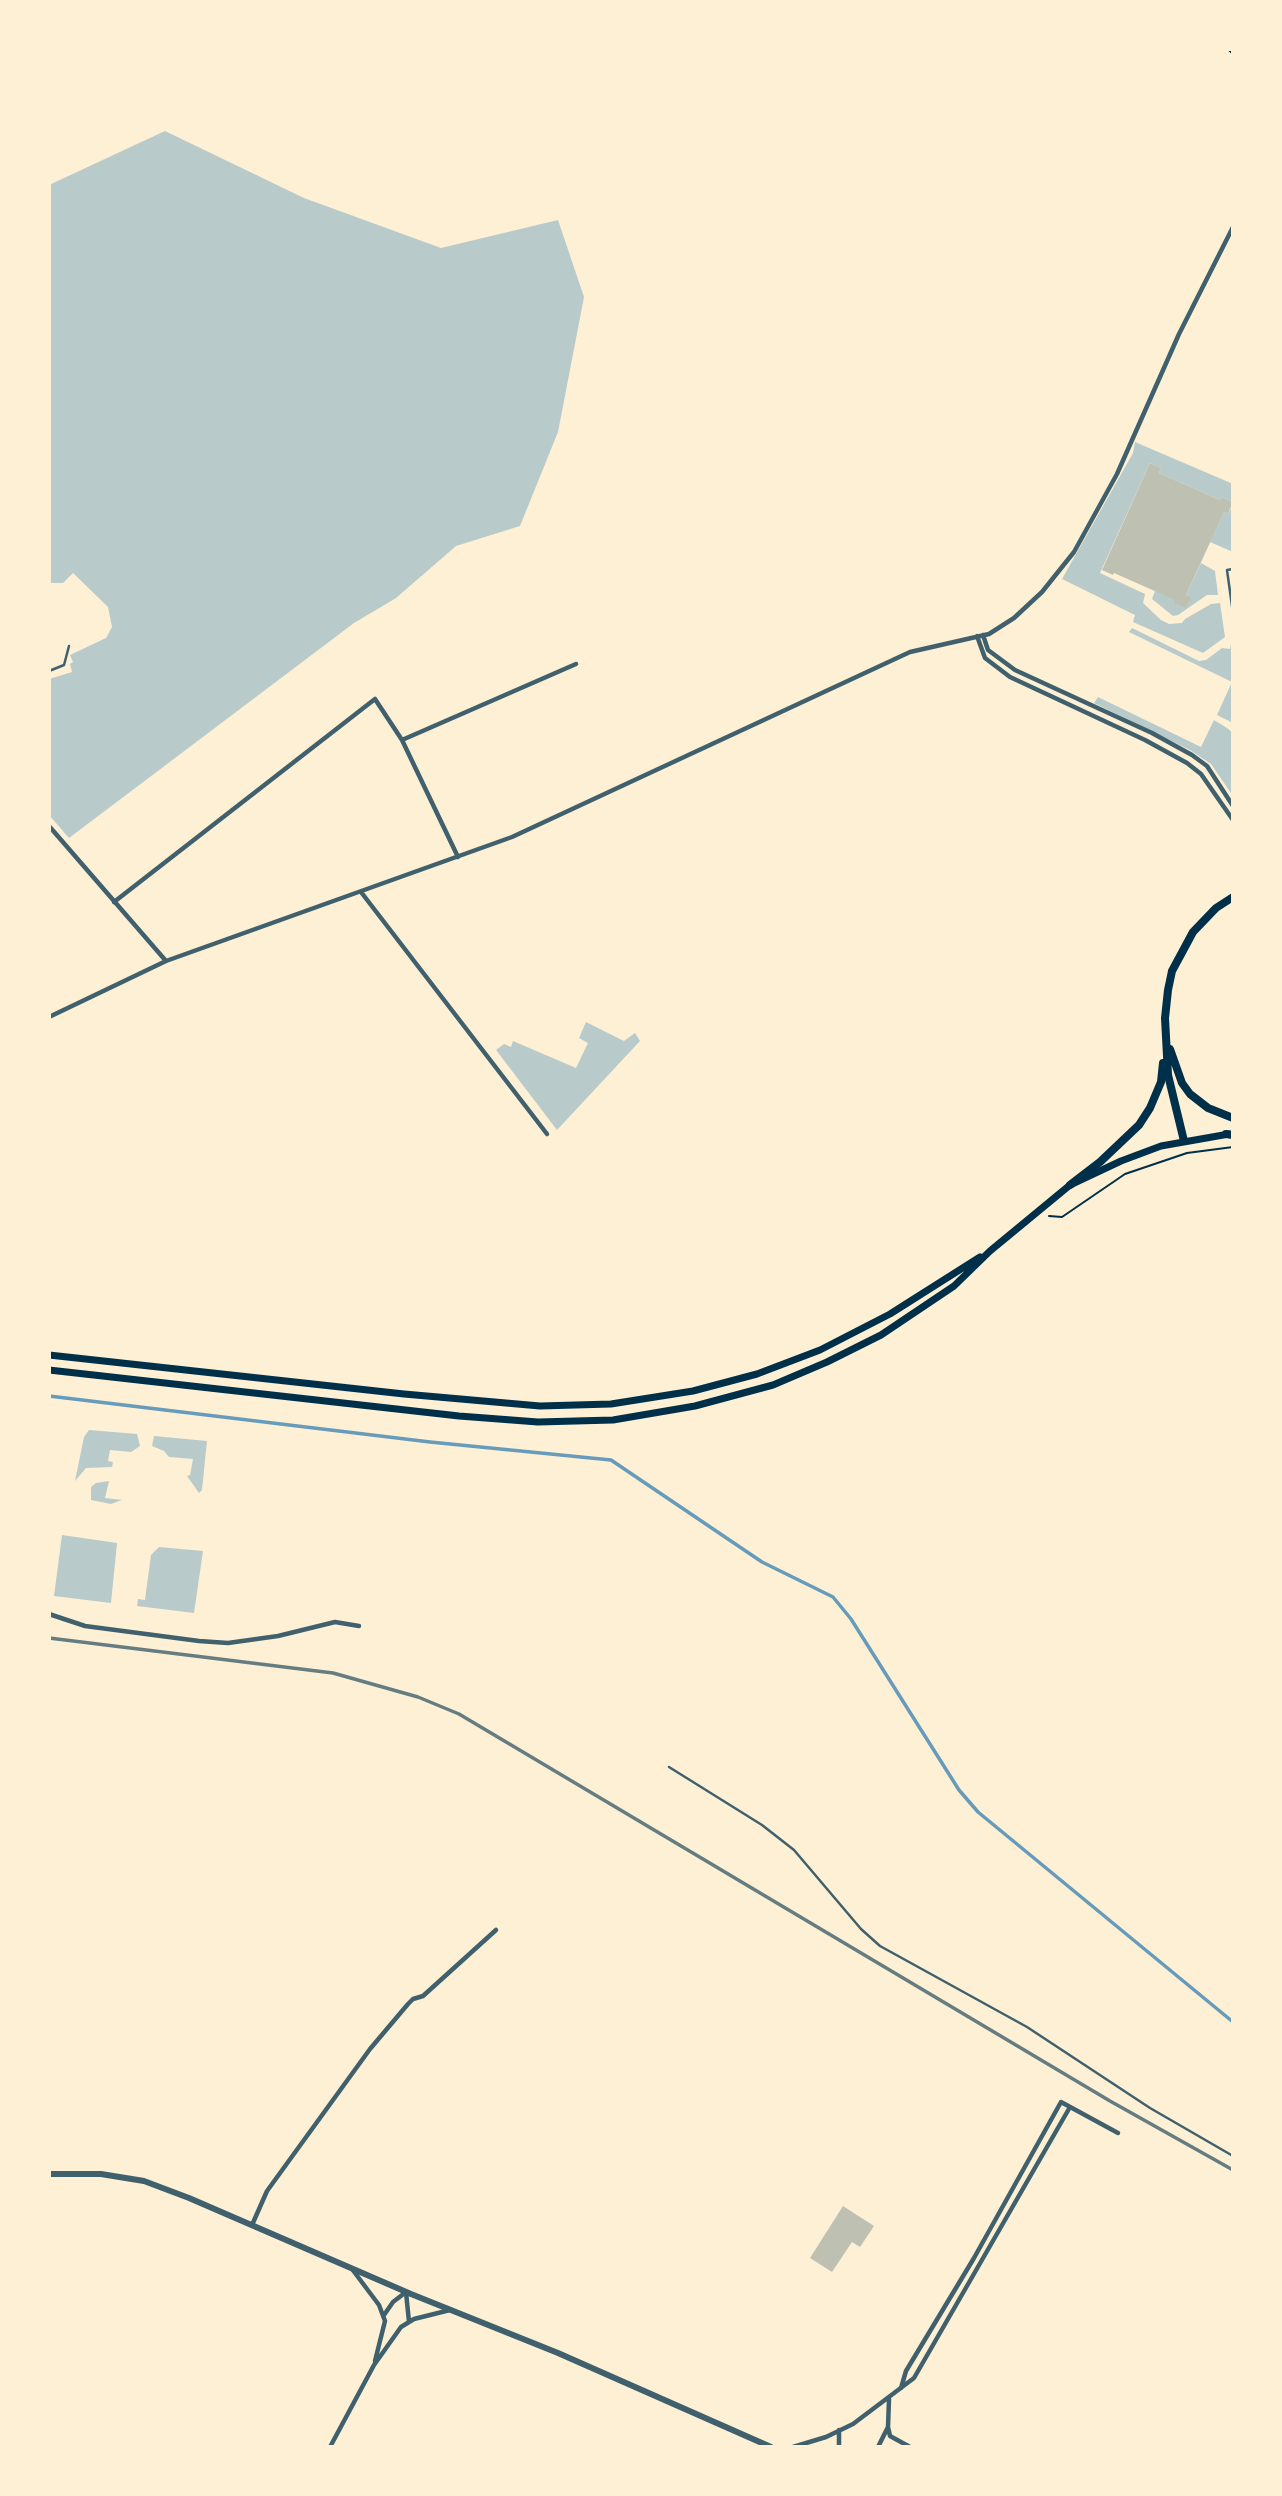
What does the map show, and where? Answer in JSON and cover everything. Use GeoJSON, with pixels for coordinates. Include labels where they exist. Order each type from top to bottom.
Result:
{"type":"FeatureCollection","features":[{"type":"Feature","properties":{"kind":"highway"},"geometry":{"type":"LineString","coordinates":[[1070,1185],[1125,1140],[1150,1108],[1161,1082],[1168,990],[1180,954],[1200,923],[1233,897]]}},
{"type":"Feature","properties":{"kind":"highway"},"geometry":{"type":"LineString","coordinates":[[1166,1036],[1182,1083],[1190,1094],[1208,1108],[1233,1118]]}},
{"type":"Feature","properties":{"kind":"highway"},"geometry":{"type":"LineString","coordinates":[[1166,1036],[1168,1075],[1184,1141]]}},
{"type":"Feature","properties":{"kind":"main road"},"geometry":{"type":"LineString","coordinates":[[49,1370],[459,1416],[538,1422],[613,1420],[695,1406],[773,1385],[881,1335],[954,1286],[990,1251],[1070,1185],[1161,1146],[1231,1134]]}},
{"type":"Feature","properties":{"kind":"main road"},"geometry":{"type":"LineString","coordinates":[[49,1355],[528,1405],[611,1404],[693,1391],[757,1374],[820,1350],[890,1314],[990,1251]]}},
{"type":"Feature","properties":{"kind":"street"},"geometry":{"type":"LineString","coordinates":[[49,1017],[166,961],[524,832],[910,652],[980,636],[1014,618],[1042,593],[1074,552],[1116,474],[1179,334],[1233,227]]}},
{"type":"Feature","properties":{"kind":"street"},"geometry":{"type":"LineString","coordinates":[[980,636],[988,650],[1014,670],[1152,733],[1192,755],[1207,766],[1233,806]]}},
{"type":"Feature","properties":{"kind":"street"},"geometry":{"type":"LineString","coordinates":[[980,636],[985,658],[1010,677],[1145,740],[1201,774],[1233,820]]}},
{"type":"Feature","properties":{"kind":"street"},"geometry":{"type":"LineString","coordinates":[[402,740],[576,664]]}},
{"type":"Feature","properties":{"kind":"street"},"geometry":{"type":"LineString","coordinates":[[114,902],[375,699],[402,740],[458,858]]}},
{"type":"Feature","properties":{"kind":"street"},"geometry":{"type":"LineString","coordinates":[[49,826],[166,961]]}},
{"type":"Feature","properties":{"kind":"street"},"geometry":{"type":"LineString","coordinates":[[361,892],[547,1135]]}},
{"type":"Feature","properties":{"kind":"street"},"geometry":{"type":"LineString","coordinates":[[49,1614],[85,1626],[218,1642],[278,1636],[335,1622],[359,1626]]}},
{"type":"Feature","properties":{"kind":"street"},"geometry":{"type":"LineString","coordinates":[[252,2225],[267,2191],[370,2049],[413,1999],[423,1996],[496,1930]]}},
{"type":"Feature","properties":{"kind":"street"},"geometry":{"type":"LineString","coordinates":[[900,2389],[906,2371],[974,2258],[1061,2102],[1118,2133]]}},
{"type":"Feature","properties":{"kind":"street"},"geometry":{"type":"LineString","coordinates":[[793,2447],[853,2424],[914,2378],[1070,2107]]}},
{"type":"Feature","properties":{"kind":"street"},"geometry":{"type":"LineString","coordinates":[[49,2174],[101,2174],[144,2180],[406,2292],[571,2358],[771,2447]]}},
{"type":"Feature","properties":{"kind":"street"},"geometry":{"type":"LineString","coordinates":[[350,2267],[379,2305],[385,2321],[374,2365]]}},
{"type":"Feature","properties":{"kind":"street"},"geometry":{"type":"LineString","coordinates":[[383,2316],[393,2302],[406,2292]]}},
{"type":"Feature","properties":{"kind":"street"},"geometry":{"type":"LineString","coordinates":[[406,2292],[409,2322]]}},
{"type":"Feature","properties":{"kind":"street"},"geometry":{"type":"LineString","coordinates":[[330,2447],[374,2365],[401,2327],[409,2322],[451,2310]]}},
{"type":"Feature","properties":{"kind":"street"},"geometry":{"type":"LineString","coordinates":[[890,2398],[890,2436],[910,2447]]}},
{"type":"Feature","properties":{"kind":"street"},"geometry":{"type":"LineString","coordinates":[[878,2447],[888,2427]]}},
{"type":"Feature","properties":{"kind":"street"},"geometry":{"type":"LineString","coordinates":[[839,2430],[839,2447]]}},
{"type":"Feature","properties":{"kind":"lane"},"geometry":{"type":"LineString","coordinates":[[1233,569],[1227,570],[1233,613]]}},
{"type":"Feature","properties":{"kind":"lane"},"geometry":{"type":"LineString","coordinates":[[49,671],[64,664],[69,646]]}},
{"type":"Feature","properties":{"kind":"lane"},"geometry":{"type":"LineString","coordinates":[[669,1767],[762,1825],[794,1850],[861,1929],[880,1946],[1027,2027],[1150,2108],[1233,2156]]}},
{"type":"Feature","properties":{"kind":"path"},"geometry":{"type":"LineString","coordinates":[[1034,1215],[1062,1217],[1125,1174],[1187,1153],[1233,1147]]}},
{"type":"Feature","properties":{"kind":"shaded area"},"geometry":{"type":"Polygon","coordinates":[[[165,131],[304,198],[441,248],[558,220],[584,297],[558,432],[520,526],[456,546],[396,598],[354,623],[69,838],[49,815],[49,679],[72,672],[70,664],[73,662],[70,655],[106,638],[112,627],[108,607],[73,573],[63,583],[49,583],[49,185],[165,131]]]}},
{"type":"Feature","properties":{"kind":"shaded area"},"geometry":{"type":"Polygon","coordinates":[[[1135,442],[1233,484],[1233,502],[1222,497],[1220,500],[1159,473],[1161,468],[1150,463],[1100,573],[1145,594],[1143,603],[1169,624],[1182,623],[1211,604],[1220,603],[1225,637],[1203,653],[1133,622],[1135,615],[1062,579],[1133,453],[1135,442]]]}},
{"type":"Feature","properties":{"kind":"shaded area"},"geometry":{"type":"Polygon","coordinates":[[[1233,504],[1233,552],[1210,542],[1224,512],[1228,514],[1233,504]]]}},
{"type":"Feature","properties":{"kind":"shaded area"},"geometry":{"type":"Polygon","coordinates":[[[1201,563],[1215,571],[1218,595],[1207,595],[1173,616],[1152,599],[1155,591],[1191,597],[1186,595],[1201,563]]]}},
{"type":"Feature","properties":{"kind":"shaded area"},"geometry":{"type":"Polygon","coordinates":[[[1132,628],[1199,661],[1206,660],[1222,648],[1230,649],[1231,644],[1233,646],[1233,723],[1217,715],[1232,682],[1129,632],[1132,628]]]}},
{"type":"Feature","properties":{"kind":"shaded area"},"geometry":{"type":"Polygon","coordinates":[[[1098,697],[1201,747],[1214,720],[1227,728],[1233,733],[1233,796],[1211,764],[1190,750],[1094,703],[1098,697]]]}},
{"type":"Feature","properties":{"kind":"shaded area"},"geometry":{"type":"Polygon","coordinates":[[[586,1022],[624,1041],[635,1033],[640,1041],[557,1130],[496,1050],[504,1044],[511,1047],[513,1041],[576,1068],[588,1043],[579,1038],[586,1022]]]}},
{"type":"Feature","properties":{"kind":"shaded area"},"geometry":{"type":"Polygon","coordinates":[[[89,1430],[137,1434],[140,1446],[131,1452],[110,1450],[108,1461],[113,1462],[112,1467],[86,1468],[75,1481],[84,1437],[89,1430]]]}},
{"type":"Feature","properties":{"kind":"shaded area"},"geometry":{"type":"Polygon","coordinates":[[[154,1436],[207,1441],[202,1490],[199,1493],[187,1476],[190,1475],[193,1459],[169,1457],[164,1451],[152,1446],[154,1436]]]}},
{"type":"Feature","properties":{"kind":"shaded area"},"geometry":{"type":"Polygon","coordinates":[[[109,1481],[105,1498],[122,1500],[111,1504],[91,1500],[91,1487],[96,1483],[109,1481]]]}},
{"type":"Feature","properties":{"kind":"shaded area"},"geometry":{"type":"Polygon","coordinates":[[[62,1535],[117,1543],[111,1603],[54,1596],[62,1535]]]}},
{"type":"Feature","properties":{"kind":"shaded area"},"geometry":{"type":"Polygon","coordinates":[[[159,1547],[203,1551],[194,1613],[137,1606],[138,1599],[145,1600],[151,1555],[159,1547]]]}},
{"type":"Feature","properties":{"kind":"building"},"geometry":{"type":"Polygon","coordinates":[[[1150,463],[1161,468],[1159,473],[1220,500],[1222,497],[1233,502],[1228,514],[1224,512],[1186,595],[1191,597],[1186,608],[1174,603],[1175,600],[1102,570],[1150,463]]]}},
{"type":"Feature","properties":{"kind":"building"},"geometry":{"type":"Polygon","coordinates":[[[843,2206],[874,2226],[860,2247],[852,2242],[832,2272],[810,2258],[843,2206]]]}},
{"type":"Feature","properties":{"kind":"waterway"},"geometry":{"type":"LineString","coordinates":[[49,1396],[430,1442],[611,1460],[762,1562],[833,1597],[851,1619],[959,1790],[978,1812],[1233,2022]]}},
{"type":"Feature","properties":{"kind":"railway"},"geometry":{"type":"LineString","coordinates":[[49,1638],[333,1673],[418,1697],[459,1714],[1110,2101],[1233,2170]]}}]}
